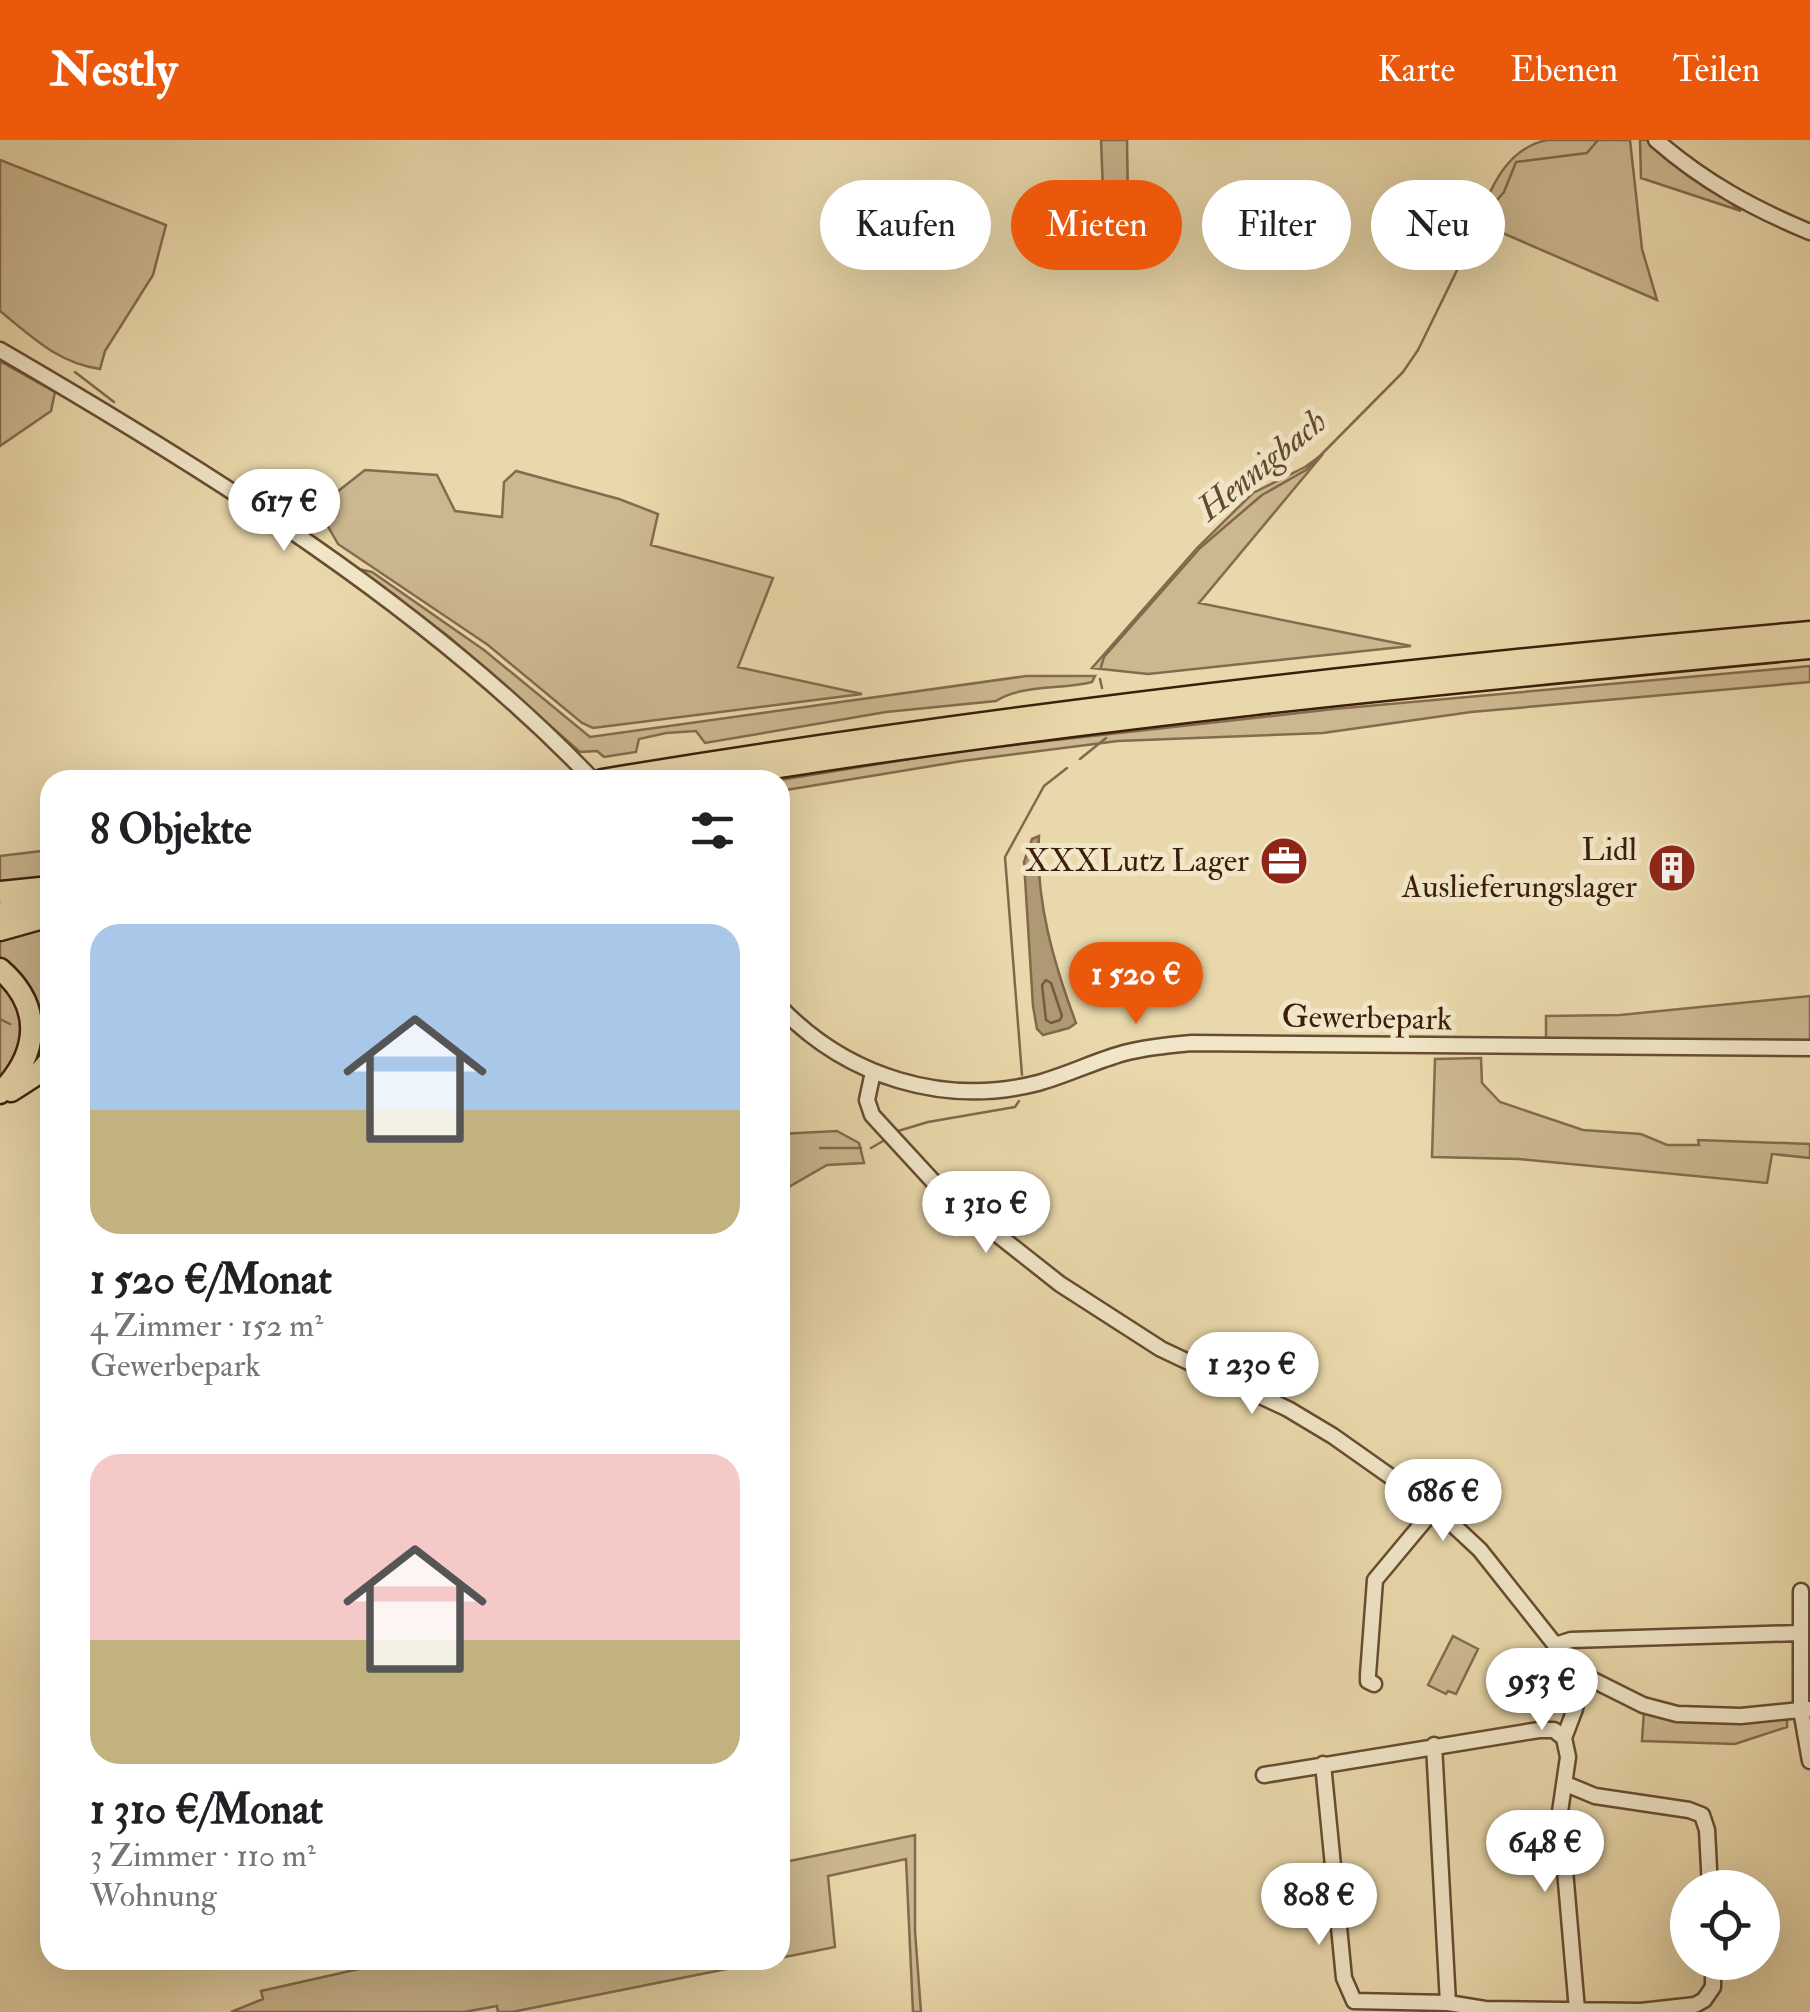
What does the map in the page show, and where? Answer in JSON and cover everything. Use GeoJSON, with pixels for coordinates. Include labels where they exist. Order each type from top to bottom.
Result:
{"type":"FeatureCollection","features":[{"type":"Feature","properties":{"kind":"highway"},"geometry":{"type":"LineString","coordinates":[[662,770],[1052,712],[1488,662],[1810,632]]}},
{"type":"Feature","properties":{"kind":"highway"},"geometry":{"type":"LineString","coordinates":[[764,770],[1184,712],[1810,648]]}},
{"type":"Feature","properties":{"kind":"highway"},"geometry":{"type":"LineString","coordinates":[[0,892],[40,888]]}},
{"type":"Feature","properties":{"kind":"highway"},"geometry":{"type":"LineString","coordinates":[[0,913],[40,903]]}},
{"type":"Feature","properties":{"kind":"highway"},"geometry":{"type":"LineString","coordinates":[[0,930],[40,919]]}},
{"type":"Feature","properties":{"kind":"highway"},"geometry":{"type":"LineString","coordinates":[[0,969],[24,995],[31,1024],[31,1041],[22,1067],[0,1095]]}},
{"type":"Feature","properties":{"kind":"highway"},"geometry":{"type":"LineString","coordinates":[[0,1095],[40,1072]]}},
{"type":"Feature","properties":{"kind":"street"},"geometry":{"type":"LineString","coordinates":[[1656,140],[1693,173],[1758,210],[1810,232]]}},
{"type":"Feature","properties":{"kind":"street"},"geometry":{"type":"LineString","coordinates":[[0,350],[281,525],[446,648],[583,770]]}},
{"type":"Feature","properties":{"kind":"street","name":"Gewerbepark"},"geometry":{"type":"LineString","coordinates":[[790,1016],[819,1041],[873,1072],[934,1088],[982,1092],[1041,1082],[1140,1049],[1192,1043],[1810,1048]]}},
{"type":"Feature","properties":{"kind":"street"},"geometry":{"type":"LineString","coordinates":[[873,1072],[867,1100],[876,1120],[942,1190],[1004,1242],[1129,1330],[1189,1364],[1288,1409],[1334,1436],[1435,1508],[1480,1550],[1555,1645],[1587,1678],[1643,1705],[1677,1714],[1742,1716],[1805,1710]]}},
{"type":"Feature","properties":{"kind":"street"},"geometry":{"type":"LineString","coordinates":[[1374,1684],[1368,1681],[1372,1586],[1435,1508]]}},
{"type":"Feature","properties":{"kind":"street"},"geometry":{"type":"LineString","coordinates":[[1801,1592],[1799,1633],[1810,1761]]}},
{"type":"Feature","properties":{"kind":"street"},"geometry":{"type":"LineString","coordinates":[[1555,1645],[1571,1640],[1799,1633]]}},
{"type":"Feature","properties":{"kind":"street"},"geometry":{"type":"LineString","coordinates":[[1568,2010],[1560,1820],[1568,1757],[1564,1738],[1578,1689],[1587,1678]]}},
{"type":"Feature","properties":{"kind":"street"},"geometry":{"type":"LineString","coordinates":[[1264,1775],[1548,1729],[1564,1738]]}},
{"type":"Feature","properties":{"kind":"street"},"geometry":{"type":"LineString","coordinates":[[1434,1745],[1448,2003]]}},
{"type":"Feature","properties":{"kind":"street"},"geometry":{"type":"LineString","coordinates":[[1323,1764],[1344,1978],[1353,2006],[1448,2003],[1485,2010],[1641,2012],[1695,2004],[1704,2000],[1713,1980]]}},
{"type":"Feature","properties":{"kind":"street"},"geometry":{"type":"LineString","coordinates":[[1566,1784],[1595,1796],[1702,1815],[1707,1830],[1709,1870]]}},
{"type":"Feature","properties":{"kind":"shaded area"},"geometry":{"type":"Polygon","coordinates":[[[1101,140],[1127,140],[1128,180],[1103,180],[1101,140]]]}},
{"type":"Feature","properties":{"kind":"shaded area"},"geometry":{"type":"Polygon","coordinates":[[[1547,140],[1630,140],[1642,249],[1657,300],[1505,234],[1505,180],[1497,180],[1511,160],[1533,144],[1547,140]]]}},
{"type":"Feature","properties":{"kind":"shaded area"},"geometry":{"type":"Polygon","coordinates":[[[1640,140],[1648,140],[1741,211],[1641,178],[1640,140]]]}},
{"type":"Feature","properties":{"kind":"shaded area"},"geometry":{"type":"Polygon","coordinates":[[[0,160],[166,225],[153,275],[105,351],[100,369],[58,355],[0,311],[0,160]]]}},
{"type":"Feature","properties":{"kind":"shaded area"},"geometry":{"type":"Polygon","coordinates":[[[0,361],[55,392],[51,411],[0,446],[0,361]]]}},
{"type":"Feature","properties":{"kind":"shaded area"},"geometry":{"type":"Polygon","coordinates":[[[1323,454],[1199,603],[1411,646],[1148,674],[1092,668],[1197,548],[1253,493],[1323,454]]]}},
{"type":"Feature","properties":{"kind":"shaded area"},"geometry":{"type":"Polygon","coordinates":[[[365,470],[437,475],[455,511],[502,517],[504,482],[516,471],[619,499],[658,514],[651,545],[773,578],[738,667],[862,694],[593,728],[488,645],[338,544],[322,516],[323,503],[365,470]]]}},
{"type":"Feature","properties":{"kind":"shaded area"},"geometry":{"type":"Polygon","coordinates":[[[363,570],[372,572],[484,650],[590,737],[1026,676],[1095,676],[1092,682],[1018,692],[996,701],[886,712],[705,743],[696,731],[666,733],[639,739],[636,752],[604,757],[597,751],[580,752],[448,636],[366,578],[363,570]]]}},
{"type":"Feature","properties":{"kind":"shaded area"},"geometry":{"type":"Polygon","coordinates":[[[1810,666],[1810,682],[1471,712],[1323,733],[1118,741],[790,789],[790,778],[959,751],[1334,709],[1810,666]]]}},
{"type":"Feature","properties":{"kind":"shaded area"},"geometry":{"type":"Polygon","coordinates":[[[40,851],[40,882],[0,886],[0,856],[40,851]]]}},
{"type":"Feature","properties":{"kind":"shaded area"},"geometry":{"type":"Polygon","coordinates":[[[40,927],[40,1061],[27,1074],[33,1046],[0,962],[0,937],[40,927]]]}},
{"type":"Feature","properties":{"kind":"shaded area"},"geometry":{"type":"Polygon","coordinates":[[[0,973],[23,1003],[23,1051],[0,1085],[0,973]]]}},
{"type":"Feature","properties":{"kind":"shaded area"},"geometry":{"type":"Polygon","coordinates":[[[1810,996],[1810,1040],[1551,1041],[1546,1037],[1546,1016],[1620,1015],[1810,996]]]}},
{"type":"Feature","properties":{"kind":"shaded area"},"geometry":{"type":"Polygon","coordinates":[[[1481,1058],[1482,1083],[1500,1102],[1583,1130],[1641,1134],[1667,1145],[1699,1145],[1698,1140],[1810,1144],[1810,1158],[1772,1154],[1767,1183],[1519,1159],[1432,1157],[1435,1059],[1481,1058]]]}},
{"type":"Feature","properties":{"kind":"shaded area"},"geometry":{"type":"Polygon","coordinates":[[[837,1131],[859,1143],[864,1163],[827,1165],[790,1186],[790,1133],[837,1131]]]}},
{"type":"Feature","properties":{"kind":"shaded area"},"geometry":{"type":"Polygon","coordinates":[[[1453,1636],[1478,1649],[1456,1694],[1446,1694],[1428,1685],[1453,1636]]]}},
{"type":"Feature","properties":{"kind":"shaded area"},"geometry":{"type":"Polygon","coordinates":[[[1644,1711],[1707,1722],[1787,1717],[1787,1727],[1735,1744],[1642,1741],[1644,1711]]]}},
{"type":"Feature","properties":{"kind":"shaded area"},"geometry":{"type":"Polygon","coordinates":[[[915,1835],[915,1931],[921,2012],[913,2012],[906,1859],[828,1876],[835,1947],[790,1956],[790,1861],[915,1835]]]}},
{"type":"Feature","properties":{"kind":"shaded area"},"geometry":{"type":"Polygon","coordinates":[[[354,1970],[722,1970],[512,2012],[498,2012],[497,2006],[464,2012],[231,2012],[263,1999],[261,1991],[354,1970]]]}},
{"type":"Feature","properties":{"kind":"water"},"geometry":{"type":"Polygon","coordinates":[[[1039,836],[1040,884],[1048,931],[1076,1023],[1043,1035],[1037,1029],[1033,1006],[1024,862],[1032,839],[1039,836]]]}},
{"type":"Feature","properties":{"kind":"waterway","name":"Hennigbach"},"geometry":{"type":"LineString","coordinates":[[1101,667],[1104,657],[1200,548],[1262,495],[1306,470],[1403,372],[1418,350],[1484,215],[1504,192],[1516,162],[1587,153],[1598,140]]}},
{"type":"Feature","properties":{"kind":"waterway"},"geometry":{"type":"LineString","coordinates":[[75,372],[114,402]]}},
{"type":"Feature","properties":{"kind":"waterway","name":"Hennigbach"},"geometry":{"type":"LineString","coordinates":[[1100,679],[1102,688]]}},
{"type":"Feature","properties":{"kind":"waterway","name":"Hennigbach"},"geometry":{"type":"LineString","coordinates":[[1080,759],[1106,738]]}},
{"type":"Feature","properties":{"kind":"waterway","name":"Hennigbach"},"geometry":{"type":"LineString","coordinates":[[1022,1075],[1005,857],[1044,786],[1067,768]]}},
{"type":"Feature","properties":{"kind":"waterway","name":"Hennigbach"},"geometry":{"type":"LineString","coordinates":[[0,1019],[10,1024]]}},
{"type":"Feature","properties":{"kind":"waterway","name":"Hennigbach"},"geometry":{"type":"LineString","coordinates":[[898,1131],[1015,1107],[1019,1101]]}},
{"type":"Feature","properties":{"kind":"waterway","name":"Hennigbach"},"geometry":{"type":"LineString","coordinates":[[871,1148],[883,1141]]}},
{"type":"Feature","properties":{"kind":"waterway","name":"Hennigbach"},"geometry":{"type":"LineString","coordinates":[[820,1148],[861,1148]]}},
{"type":"Feature","properties":{"kind":"place","name":"XXXLutz Lager"},"geometry":{"type":"Point","coordinates":[1284,861]}},
{"type":"Feature","properties":{"kind":"place","name":"Lidl Auslieferungslager"},"geometry":{"type":"Point","coordinates":[1672,868]}}]}
